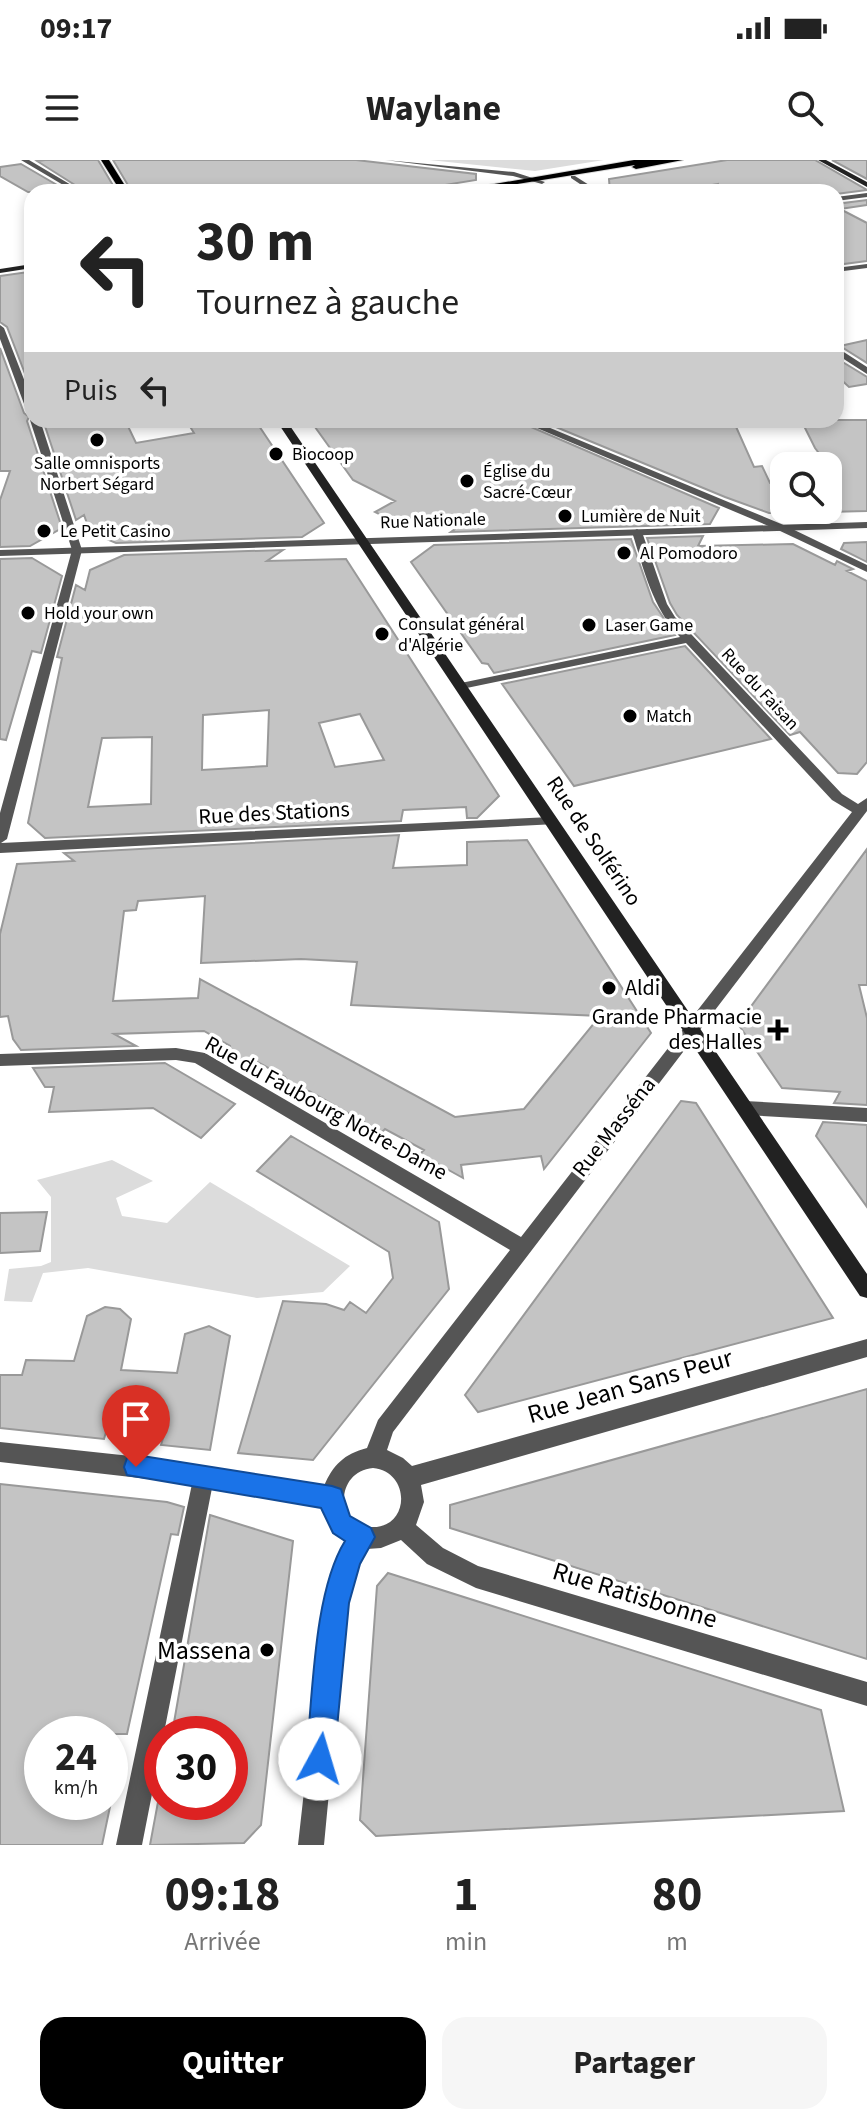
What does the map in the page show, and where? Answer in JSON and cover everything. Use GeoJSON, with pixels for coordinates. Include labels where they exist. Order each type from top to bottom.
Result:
{"type":"FeatureCollection","features":[{"type":"Feature","properties":{"kind":"main road"},"geometry":{"type":"LineString","coordinates":[[105,160],[120,184]]}},
{"type":"Feature","properties":{"kind":"main road"},"geometry":{"type":"LineString","coordinates":[[520,184],[649,160]]}},
{"type":"Feature","properties":{"kind":"main road"},"geometry":{"type":"LineString","coordinates":[[510,184],[679,160]]}},
{"type":"Feature","properties":{"kind":"main road"},"geometry":{"type":"LineString","coordinates":[[821,160],[867,185]]}},
{"type":"Feature","properties":{"kind":"main road"},"geometry":{"type":"LineString","coordinates":[[836,160],[867,177]]}},
{"type":"Feature","properties":{"kind":"main road"},"geometry":{"type":"LineString","coordinates":[[0,265],[24,261]]}},
{"type":"Feature","properties":{"kind":"main road"},"geometry":{"type":"LineString","coordinates":[[0,271],[24,267]]}},
{"type":"Feature","properties":{"kind":"main road","name":"Rue de Solférino"},"geometry":{"type":"LineString","coordinates":[[286,428],[867,1290]]}},
{"type":"Feature","properties":{"kind":"street"},"geometry":{"type":"LineString","coordinates":[[24,160],[66,184]]}},
{"type":"Feature","properties":{"kind":"street"},"geometry":{"type":"LineString","coordinates":[[388,160],[539,180]]}},
{"type":"Feature","properties":{"kind":"street"},"geometry":{"type":"LineString","coordinates":[[573,177],[584,184]]}},
{"type":"Feature","properties":{"kind":"street"},"geometry":{"type":"LineString","coordinates":[[844,198],[867,195]]}},
{"type":"Feature","properties":{"kind":"street"},"geometry":{"type":"LineString","coordinates":[[844,269],[867,266]]}},
{"type":"Feature","properties":{"kind":"street"},"geometry":{"type":"LineString","coordinates":[[0,328],[24,391]]}},
{"type":"Feature","properties":{"kind":"street"},"geometry":{"type":"LineString","coordinates":[[844,356],[867,371]]}},
{"type":"Feature","properties":{"kind":"street"},"geometry":{"type":"LineString","coordinates":[[844,362],[867,358]]}},
{"type":"Feature","properties":{"kind":"street"},"geometry":{"type":"LineString","coordinates":[[0,839],[77,550],[38,428]]}},
{"type":"Feature","properties":{"kind":"street"},"geometry":{"type":"LineString","coordinates":[[542,428],[782,528],[867,569]]}},
{"type":"Feature","properties":{"kind":"street","name":"Rue Nationale"},"geometry":{"type":"LineString","coordinates":[[0,553],[867,525]]}},
{"type":"Feature","properties":{"kind":"street","name":"Rue du Faisan"},"geometry":{"type":"LineString","coordinates":[[637,532],[661,604],[687,639],[837,797],[863,806]]}},
{"type":"Feature","properties":{"kind":"street"},"geometry":{"type":"LineString","coordinates":[[461,687],[687,639]]}},
{"type":"Feature","properties":{"kind":"street","name":"Rue Masséna"},"geometry":{"type":"LineString","coordinates":[[374,1458],[385,1427],[691,1027],[715,1003],[863,806]]}},
{"type":"Feature","properties":{"kind":"street","name":"Rue des Stations"},"geometry":{"type":"LineString","coordinates":[[0,848],[551,821]]}},
{"type":"Feature","properties":{"kind":"street","name":"Rue du Faubourg Notre-Dame"},"geometry":{"type":"LineString","coordinates":[[0,1060],[176,1054],[199,1057],[522,1247]]}},
{"type":"Feature","properties":{"kind":"street"},"geometry":{"type":"LineString","coordinates":[[745,1108],[867,1115]]}},
{"type":"Feature","properties":{"kind":"street","name":"Rue Jean Sans Peur"},"geometry":{"type":"LineString","coordinates":[[408,1478],[867,1348]]}},
{"type":"Feature","properties":{"kind":"street"},"geometry":{"type":"LineString","coordinates":[[0,1452],[204,1476],[332,1498]]}},
{"type":"Feature","properties":{"kind":"street"},"geometry":{"type":"LineString","coordinates":[[374,1458],[394,1463],[408,1478],[413,1501],[402,1524],[380,1537],[362,1537],[341,1525],[332,1498],[336,1483],[345,1470],[358,1461],[374,1458]]}},
{"type":"Feature","properties":{"kind":"street"},"geometry":{"type":"LineString","coordinates":[[129,1845],[204,1476]]}},
{"type":"Feature","properties":{"kind":"street","name":"Rue Ratisbonne"},"geometry":{"type":"LineString","coordinates":[[402,1524],[419,1544],[439,1560],[476,1577],[867,1694]]}},
{"type":"Feature","properties":{"kind":"street"},"geometry":{"type":"LineString","coordinates":[[311,1845],[336,1603],[348,1559],[362,1537]]}},
{"type":"Feature","properties":{"kind":"shaded area"},"geometry":{"type":"Polygon","coordinates":[[[429,160],[604,160],[535,171],[429,160]]]}},
{"type":"Feature","properties":{"kind":"shaded area"},"geometry":{"type":"Polygon","coordinates":[[[112,1160],[153,1181],[116,1198],[122,1216],[167,1223],[210,1182],[350,1266],[323,1292],[257,1298],[88,1268],[43,1273],[32,1302],[4,1301],[9,1269],[51,1262],[51,1197],[37,1180],[112,1160]]]}},
{"type":"Feature","properties":{"kind":"building"},"geometry":{"type":"Polygon","coordinates":[[[98,160],[112,184],[73,184],[37,161],[98,160]]]}},
{"type":"Feature","properties":{"kind":"building"},"geometry":{"type":"Polygon","coordinates":[[[113,160],[356,160],[476,174],[476,180],[451,184],[127,184],[113,160]]]}},
{"type":"Feature","properties":{"kind":"building"},"geometry":{"type":"Polygon","coordinates":[[[727,160],[815,160],[867,190],[844,193],[844,184],[609,184],[609,179],[727,160]]]}},
{"type":"Feature","properties":{"kind":"building"},"geometry":{"type":"Polygon","coordinates":[[[832,160],[867,160],[867,179],[832,160]]]}},
{"type":"Feature","properties":{"kind":"building"},"geometry":{"type":"Polygon","coordinates":[[[21,164],[55,184],[24,184],[24,190],[0,176],[0,167],[21,164]]]}},
{"type":"Feature","properties":{"kind":"building"},"geometry":{"type":"Polygon","coordinates":[[[867,200],[867,205],[844,208],[844,203],[867,200]]]}},
{"type":"Feature","properties":{"kind":"building"},"geometry":{"type":"Polygon","coordinates":[[[844,211],[867,223],[867,261],[844,264],[844,211]]]}},
{"type":"Feature","properties":{"kind":"building"},"geometry":{"type":"Polygon","coordinates":[[[24,273],[24,371],[7,327],[0,322],[0,276],[24,273]]]}},
{"type":"Feature","properties":{"kind":"building"},"geometry":{"type":"Polygon","coordinates":[[[867,340],[867,363],[844,349],[844,345],[867,340]]]}},
{"type":"Feature","properties":{"kind":"building"},"geometry":{"type":"Polygon","coordinates":[[[0,348],[24,413],[24,428],[29,428],[62,528],[30,546],[0,547],[0,500],[10,471],[0,471],[0,348]]]}},
{"type":"Feature","properties":{"kind":"building"},"geometry":{"type":"Polygon","coordinates":[[[844,363],[867,377],[867,384],[849,387],[844,382],[844,363]]]}},
{"type":"Feature","properties":{"kind":"building"},"geometry":{"type":"Polygon","coordinates":[[[844,420],[867,420],[867,511],[842,512],[842,452],[818,452],[805,428],[844,428],[844,420]]]}},
{"type":"Feature","properties":{"kind":"building"},"geometry":{"type":"Polygon","coordinates":[[[46,428],[129,428],[136,443],[194,433],[191,428],[260,428],[324,523],[302,537],[116,543],[90,532],[84,515],[76,520],[46,428]]]}},
{"type":"Feature","properties":{"kind":"building"},"geometry":{"type":"Polygon","coordinates":[[[316,428],[534,428],[719,508],[710,524],[451,532],[465,522],[397,523],[375,512],[395,501],[353,480],[316,428]]]}},
{"type":"Feature","properties":{"kind":"building"},"geometry":{"type":"Polygon","coordinates":[[[558,428],[737,428],[754,467],[762,466],[770,483],[769,513],[558,428]]]}},
{"type":"Feature","properties":{"kind":"building"},"geometry":{"type":"Polygon","coordinates":[[[703,536],[698,546],[793,544],[835,565],[837,561],[853,569],[847,571],[867,581],[867,762],[857,774],[838,773],[800,732],[790,735],[677,615],[647,538],[703,536]]]}},
{"type":"Feature","properties":{"kind":"building"},"geometry":{"type":"Polygon","coordinates":[[[631,539],[653,602],[675,635],[494,673],[488,664],[482,663],[411,562],[434,545],[631,539]]]}},
{"type":"Feature","properties":{"kind":"building"},"geometry":{"type":"Polygon","coordinates":[[[867,542],[867,562],[841,549],[844,543],[867,542]]]}},
{"type":"Feature","properties":{"kind":"building"},"geometry":{"type":"Polygon","coordinates":[[[283,550],[267,561],[346,559],[499,796],[477,818],[467,818],[466,807],[403,810],[401,821],[45,838],[28,823],[62,658],[57,657],[76,585],[85,590],[90,570],[124,555],[283,550]],[[269,710],[203,715],[202,770],[267,766],[269,710]],[[360,714],[319,723],[335,767],[384,760],[360,714]],[[152,737],[102,738],[88,807],[151,804],[152,737]]]}},
{"type":"Feature","properties":{"kind":"building"},"geometry":{"type":"Polygon","coordinates":[[[32,558],[62,576],[41,653],[32,651],[6,740],[0,739],[0,559],[32,558]]]}},
{"type":"Feature","properties":{"kind":"building","name":"Match"},"geometry":{"type":"Polygon","coordinates":[[[685,646],[771,739],[574,786],[502,684],[685,646]]]}},
{"type":"Feature","properties":{"kind":"building"},"geometry":{"type":"Polygon","coordinates":[[[399,835],[393,868],[467,865],[467,842],[527,840],[651,1033],[544,1169],[541,1156],[461,1165],[463,1178],[420,1154],[424,1150],[385,1129],[382,1132],[309,1091],[292,1089],[285,1077],[252,1059],[233,1062],[230,1046],[204,1031],[114,1034],[136,1046],[21,1050],[13,1039],[8,1016],[0,1017],[0,934],[17,864],[74,861],[64,853],[399,835]],[[205,896],[138,901],[136,910],[124,911],[113,1001],[198,998],[200,979],[455,1117],[524,1109],[600,1016],[351,1005],[357,962],[301,959],[201,963],[205,896]]]}},
{"type":"Feature","properties":{"kind":"building"},"geometry":{"type":"Polygon","coordinates":[[[867,849],[867,985],[859,985],[867,1018],[867,1105],[834,1103],[840,1092],[782,1088],[738,1024],[867,849]]]}},
{"type":"Feature","properties":{"kind":"building"},"geometry":{"type":"Polygon","coordinates":[[[165,1063],[235,1104],[201,1138],[153,1108],[49,1112],[54,1087],[45,1087],[33,1068],[165,1063]]]}},
{"type":"Feature","properties":{"kind":"building"},"geometry":{"type":"Polygon","coordinates":[[[681,1101],[696,1103],[833,1318],[478,1412],[465,1395],[681,1101]]]}},
{"type":"Feature","properties":{"kind":"building"},"geometry":{"type":"Polygon","coordinates":[[[823,1122],[867,1125],[867,1207],[816,1136],[823,1122]]]}},
{"type":"Feature","properties":{"kind":"building"},"geometry":{"type":"Polygon","coordinates":[[[291,1136],[439,1222],[449,1289],[313,1460],[238,1453],[283,1301],[326,1304],[344,1310],[350,1302],[366,1313],[393,1278],[389,1252],[257,1171],[291,1136]]]}},
{"type":"Feature","properties":{"kind":"building"},"geometry":{"type":"Polygon","coordinates":[[[47,1212],[40,1251],[0,1253],[0,1213],[47,1212]]]}},
{"type":"Feature","properties":{"kind":"building"},"geometry":{"type":"Polygon","coordinates":[[[105,1307],[120,1309],[131,1319],[121,1370],[177,1373],[185,1334],[209,1326],[230,1336],[210,1450],[161,1445],[163,1438],[106,1432],[104,1439],[0,1428],[0,1375],[22,1375],[26,1360],[74,1361],[87,1316],[105,1307]]]}},
{"type":"Feature","properties":{"kind":"building"},"geometry":{"type":"Polygon","coordinates":[[[867,1389],[867,1659],[450,1528],[450,1505],[867,1389]]]}},
{"type":"Feature","properties":{"kind":"building"},"geometry":{"type":"Polygon","coordinates":[[[0,1484],[167,1502],[184,1507],[178,1535],[171,1534],[128,1729],[128,1716],[24,1716],[24,1820],[107,1820],[102,1845],[0,1845],[0,1484]]]}},
{"type":"Feature","properties":{"kind":"building"},"geometry":{"type":"Polygon","coordinates":[[[210,1515],[293,1541],[261,1825],[244,1843],[150,1845],[155,1820],[248,1820],[248,1716],[175,1716],[210,1515]]]}},
{"type":"Feature","properties":{"kind":"building"},"geometry":{"type":"Polygon","coordinates":[[[388,1573],[821,1710],[844,1811],[376,1836],[360,1820],[377,1586],[388,1573]]]}},
{"type":"Feature","properties":{"kind":"place","name":"Salle omnisports Norbert Ségard"},"geometry":{"type":"Point","coordinates":[97,440]}},
{"type":"Feature","properties":{"kind":"place","name":"Biocoop"},"geometry":{"type":"Point","coordinates":[276,454]}},
{"type":"Feature","properties":{"kind":"place","name":"Église du Sacré-Cœur"},"geometry":{"type":"Point","coordinates":[467,481]}},
{"type":"Feature","properties":{"kind":"place","name":"Lumière de Nuit"},"geometry":{"type":"Point","coordinates":[565,516]}},
{"type":"Feature","properties":{"kind":"place","name":"Le Petit Casino"},"geometry":{"type":"Point","coordinates":[44,531]}},
{"type":"Feature","properties":{"kind":"place","name":"Al Pomodoro"},"geometry":{"type":"Point","coordinates":[624,553]}},
{"type":"Feature","properties":{"kind":"place","name":"Hold your own"},"geometry":{"type":"Point","coordinates":[28,613]}},
{"type":"Feature","properties":{"kind":"place","name":"Laser Game"},"geometry":{"type":"Point","coordinates":[589,625]}},
{"type":"Feature","properties":{"kind":"place","name":"Consulat général d'Algérie"},"geometry":{"type":"Point","coordinates":[382,634]}},
{"type":"Feature","properties":{"kind":"place","name":"Match"},"geometry":{"type":"Point","coordinates":[630,716]}},
{"type":"Feature","properties":{"kind":"place","name":"Aldi"},"geometry":{"type":"Point","coordinates":[609,988]}},
{"type":"Feature","properties":{"kind":"place","name":"Grande Pharmacie des Halles"},"geometry":{"type":"Point","coordinates":[778,1030]}},
{"type":"Feature","properties":{"kind":"place","name":"Massena"},"geometry":{"type":"Point","coordinates":[267,1650]}},
{"type":"Feature","properties":{"kind":"route"},"geometry":{"type":"LineString","coordinates":[[136,1467],[332,1498],[341,1525],[362,1537],[348,1559],[336,1603],[320,1759]]}}]}
